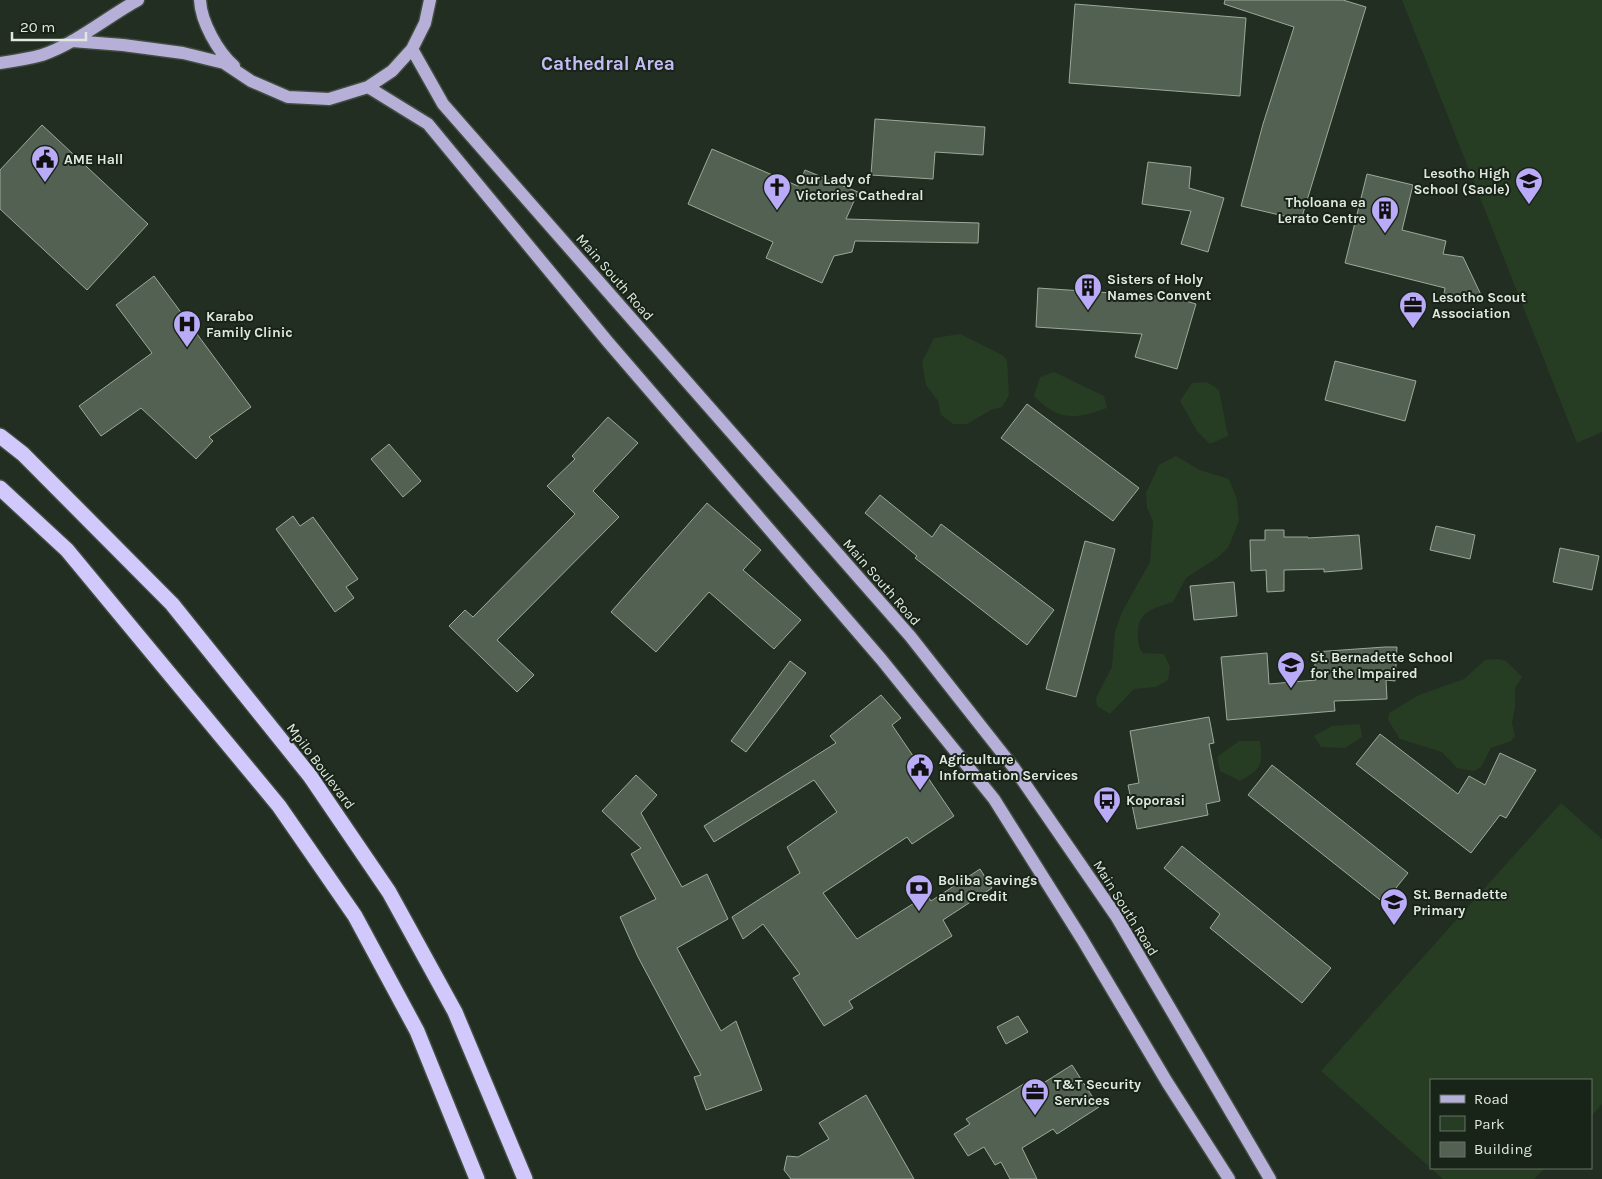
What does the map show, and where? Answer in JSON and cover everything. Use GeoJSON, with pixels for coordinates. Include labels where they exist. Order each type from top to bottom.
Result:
{"type":"FeatureCollection","features":[{"type":"Feature","properties":{"kind":"highway","name":"Mpilo Boulevard"},"geometry":{"type":"LineString","coordinates":[[0,436],[23,454],[172,604],[310,776],[389,892],[455,1012],[525,1179]]}},
{"type":"Feature","properties":{"kind":"highway"},"geometry":{"type":"LineString","coordinates":[[0,488],[67,550],[279,806],[355,916],[417,1031],[477,1179]]}},
{"type":"Feature","properties":{"kind":"main road"},"geometry":{"type":"LineString","coordinates":[[0,64],[41,55],[72,41],[112,14],[138,0]]}},
{"type":"Feature","properties":{"kind":"main road"},"geometry":{"type":"LineString","coordinates":[[200,0],[210,34],[227,60],[251,81]]}},
{"type":"Feature","properties":{"kind":"main road"},"geometry":{"type":"LineString","coordinates":[[72,41],[123,44],[183,53],[224,63],[251,81],[288,97],[329,99],[368,87],[392,71],[412,50],[425,23],[430,0]]}},
{"type":"Feature","properties":{"kind":"main road","name":"Main South Road"},"geometry":{"type":"LineString","coordinates":[[412,50],[443,104],[910,636],[1014,768],[1116,916],[1270,1179]]}},
{"type":"Feature","properties":{"kind":"main road"},"geometry":{"type":"LineString","coordinates":[[368,87],[428,124],[608,342],[881,659],[994,799],[1082,939],[1167,1082],[1229,1179]]}},
{"type":"Feature","properties":{"kind":"green space"},"geometry":{"type":"Polygon","coordinates":[[[1402,0],[1602,0],[1602,432],[1577,443],[1402,0]]]}},
{"type":"Feature","properties":{"kind":"green space"},"geometry":{"type":"Polygon","coordinates":[[[960,334],[1002,355],[1007,360],[1009,395],[1002,407],[991,410],[967,424],[953,424],[941,415],[938,401],[926,385],[922,362],[934,338],[960,334]]]}},
{"type":"Feature","properties":{"kind":"green space"},"geometry":{"type":"Polygon","coordinates":[[[1054,372],[1104,396],[1107,408],[1077,416],[1068,416],[1060,414],[1043,404],[1034,396],[1040,377],[1054,372]]]}},
{"type":"Feature","properties":{"kind":"green space"},"geometry":{"type":"Polygon","coordinates":[[[1207,382],[1219,390],[1228,436],[1210,444],[1197,431],[1180,401],[1192,383],[1207,382]]]}},
{"type":"Feature","properties":{"kind":"green space"},"geometry":{"type":"Polygon","coordinates":[[[1176,456],[1200,470],[1229,479],[1237,500],[1239,521],[1228,548],[1217,558],[1186,578],[1173,602],[1148,612],[1144,615],[1138,626],[1140,649],[1143,653],[1164,654],[1170,667],[1168,680],[1156,687],[1134,689],[1110,714],[1097,706],[1096,698],[1112,667],[1115,632],[1122,612],[1150,562],[1153,521],[1147,508],[1146,493],[1159,465],[1176,456]]]}},
{"type":"Feature","properties":{"kind":"green space"},"geometry":{"type":"Polygon","coordinates":[[[1499,659],[1506,661],[1522,677],[1515,688],[1515,708],[1512,723],[1515,736],[1511,741],[1491,748],[1481,767],[1474,771],[1457,768],[1442,752],[1400,739],[1388,720],[1389,713],[1419,695],[1464,679],[1485,660],[1499,659]]]}},
{"type":"Feature","properties":{"kind":"green space"},"geometry":{"type":"Polygon","coordinates":[[[1360,724],[1362,737],[1345,748],[1321,747],[1314,736],[1332,726],[1360,724]]]}},
{"type":"Feature","properties":{"kind":"green space"},"geometry":{"type":"Polygon","coordinates":[[[1239,741],[1260,741],[1261,756],[1257,769],[1240,781],[1220,771],[1217,757],[1239,741]]]}},
{"type":"Feature","properties":{"kind":"green space"},"geometry":{"type":"Polygon","coordinates":[[[1561,803],[1602,839],[1602,1104],[1592,1115],[1592,1079],[1430,1079],[1430,1167],[1321,1071],[1561,803]]]}},
{"type":"Feature","properties":{"kind":"green space"},"geometry":{"type":"Polygon","coordinates":[[[1432,1169],[1544,1169],[1534,1179],[1443,1179],[1432,1169]]]}},
{"type":"Feature","properties":{"kind":"building"},"geometry":{"type":"Polygon","coordinates":[[[1225,0],[1343,0],[1366,7],[1301,220],[1241,206],[1263,124],[1294,27],[1224,4],[1225,0]]]}},
{"type":"Feature","properties":{"kind":"building"},"geometry":{"type":"Polygon","coordinates":[[[1075,4],[1246,18],[1240,96],[1069,83],[1075,4]]]}},
{"type":"Feature","properties":{"kind":"building"},"geometry":{"type":"Polygon","coordinates":[[[875,119],[985,127],[983,155],[935,152],[933,179],[871,175],[875,119]]]}},
{"type":"Feature","properties":{"kind":"building"},"geometry":{"type":"Polygon","coordinates":[[[42,125],[148,224],[87,290],[0,209],[0,170],[42,125]]]}},
{"type":"Feature","properties":{"kind":"building","name":"Our Lady of Victories Cathedral"},"geometry":{"type":"Polygon","coordinates":[[[712,149],[798,186],[805,170],[858,192],[846,219],[979,223],[978,243],[855,241],[852,252],[834,256],[822,283],[766,258],[773,242],[688,204],[712,149]]]}},
{"type":"Feature","properties":{"kind":"building"},"geometry":{"type":"Polygon","coordinates":[[[1148,162],[1191,167],[1189,188],[1224,198],[1208,252],[1181,244],[1191,211],[1142,204],[1148,162]]]}},
{"type":"Feature","properties":{"kind":"building","name":"Tholoana ea Lerato Centre"},"geometry":{"type":"Polygon","coordinates":[[[1367,174],[1413,185],[1402,230],[1446,241],[1443,254],[1463,257],[1483,299],[1444,294],[1445,288],[1345,263],[1367,174]]]}},
{"type":"Feature","properties":{"kind":"building"},"geometry":{"type":"Polygon","coordinates":[[[154,276],[251,407],[209,437],[213,441],[196,459],[141,408],[101,436],[79,406],[152,353],[116,305],[154,276]]]}},
{"type":"Feature","properties":{"kind":"building"},"geometry":{"type":"Polygon","coordinates":[[[1038,288],[1172,297],[1196,304],[1177,369],[1135,357],[1142,334],[1036,327],[1038,288]]]}},
{"type":"Feature","properties":{"kind":"building"},"geometry":{"type":"Polygon","coordinates":[[[1335,361],[1416,381],[1405,421],[1325,400],[1335,361]]]}},
{"type":"Feature","properties":{"kind":"building"},"geometry":{"type":"Polygon","coordinates":[[[1027,404],[1139,488],[1113,521],[1001,438],[1027,404]]]}},
{"type":"Feature","properties":{"kind":"building"},"geometry":{"type":"Polygon","coordinates":[[[608,417],[638,443],[593,491],[619,517],[497,640],[534,675],[517,692],[449,626],[465,610],[473,617],[575,514],[547,486],[575,459],[572,456],[608,417]]]}},
{"type":"Feature","properties":{"kind":"building"},"geometry":{"type":"Polygon","coordinates":[[[389,444],[421,481],[403,497],[371,459],[389,444]]]}},
{"type":"Feature","properties":{"kind":"building"},"geometry":{"type":"Polygon","coordinates":[[[880,495],[932,537],[941,524],[1054,610],[1027,645],[915,558],[917,556],[865,513],[880,495]]]}},
{"type":"Feature","properties":{"kind":"building"},"geometry":{"type":"Polygon","coordinates":[[[707,503],[761,550],[743,570],[801,620],[774,649],[709,592],[656,652],[611,612],[707,503]]]}},
{"type":"Feature","properties":{"kind":"building"},"geometry":{"type":"Polygon","coordinates":[[[293,516],[300,526],[313,517],[358,579],[346,587],[354,598],[335,612],[276,529],[293,516]]]}},
{"type":"Feature","properties":{"kind":"building"},"geometry":{"type":"Polygon","coordinates":[[[1436,526],[1475,535],[1470,559],[1430,550],[1436,526]]]}},
{"type":"Feature","properties":{"kind":"building"},"geometry":{"type":"Polygon","coordinates":[[[1265,530],[1284,530],[1284,537],[1308,538],[1359,535],[1362,569],[1324,572],[1324,569],[1284,570],[1284,591],[1267,592],[1266,570],[1251,571],[1250,540],[1265,540],[1265,530]]]}},
{"type":"Feature","properties":{"kind":"building"},"geometry":{"type":"Polygon","coordinates":[[[1085,541],[1115,549],[1076,697],[1046,689],[1085,541]]]}},
{"type":"Feature","properties":{"kind":"building"},"geometry":{"type":"Polygon","coordinates":[[[1560,548],[1599,556],[1592,590],[1553,582],[1560,548]]]}},
{"type":"Feature","properties":{"kind":"building"},"geometry":{"type":"Polygon","coordinates":[[[1234,582],[1237,616],[1194,620],[1190,586],[1234,582]]]}},
{"type":"Feature","properties":{"kind":"building"},"geometry":{"type":"Polygon","coordinates":[[[1397,647],[1395,681],[1386,680],[1387,699],[1334,701],[1335,711],[1227,720],[1221,657],[1267,653],[1269,684],[1316,680],[1314,652],[1397,647]]]}},
{"type":"Feature","properties":{"kind":"building"},"geometry":{"type":"Polygon","coordinates":[[[790,661],[806,673],[746,752],[731,741],[790,661]]]}},
{"type":"Feature","properties":{"kind":"building"},"geometry":{"type":"Polygon","coordinates":[[[881,695],[901,718],[892,725],[954,816],[912,844],[907,837],[823,893],[857,939],[927,895],[931,901],[980,869],[992,888],[943,920],[952,936],[849,1001],[853,1008],[824,1026],[793,978],[800,974],[763,924],[743,939],[732,917],[800,873],[787,847],[837,812],[814,780],[714,842],[704,826],[836,743],[830,736],[881,695]]]}},
{"type":"Feature","properties":{"kind":"building"},"geometry":{"type":"Polygon","coordinates":[[[1209,717],[1214,743],[1209,744],[1220,801],[1206,804],[1208,815],[1137,829],[1128,785],[1139,783],[1130,731],[1209,717]]]}},
{"type":"Feature","properties":{"kind":"building"},"geometry":{"type":"Polygon","coordinates":[[[1380,734],[1458,794],[1469,776],[1485,785],[1500,753],[1536,770],[1506,818],[1500,815],[1471,853],[1356,764],[1380,734]]]}},
{"type":"Feature","properties":{"kind":"building"},"geometry":{"type":"Polygon","coordinates":[[[1272,765],[1408,873],[1384,903],[1248,795],[1272,765]]]}},
{"type":"Feature","properties":{"kind":"building"},"geometry":{"type":"Polygon","coordinates":[[[636,775],[657,795],[641,813],[682,887],[707,874],[728,919],[677,948],[721,1031],[736,1021],[762,1090],[706,1110],[694,1077],[701,1075],[638,957],[620,917],[656,899],[631,854],[641,848],[602,811],[636,775]]]}},
{"type":"Feature","properties":{"kind":"building"},"geometry":{"type":"Polygon","coordinates":[[[1182,846],[1331,968],[1302,1003],[1210,928],[1220,914],[1164,868],[1182,846]]]}},
{"type":"Feature","properties":{"kind":"building"},"geometry":{"type":"Polygon","coordinates":[[[1018,1016],[1028,1032],[1006,1044],[997,1027],[1018,1016]]]}},
{"type":"Feature","properties":{"kind":"building"},"geometry":{"type":"Polygon","coordinates":[[[1072,1065],[1099,1107],[1057,1134],[1053,1129],[1022,1148],[1037,1179],[1010,1179],[1001,1162],[995,1165],[984,1147],[968,1156],[954,1134],[970,1124],[966,1119],[1032,1079],[1037,1087],[1072,1065]]]}},
{"type":"Feature","properties":{"kind":"building"},"geometry":{"type":"Polygon","coordinates":[[[866,1095],[914,1179],[791,1179],[784,1170],[787,1156],[798,1157],[829,1139],[819,1123],[866,1095]]]}},
{"type":"Feature","properties":{"kind":"place","name":"AME Hall"},"geometry":{"type":"Point","coordinates":[45,183]}},
{"type":"Feature","properties":{"kind":"place","name":"Lesotho High School (Saole)"},"geometry":{"type":"Point","coordinates":[1529,205]}},
{"type":"Feature","properties":{"kind":"place","name":"Our Lady of Victories Cathedral"},"geometry":{"type":"Point","coordinates":[777,211]}},
{"type":"Feature","properties":{"kind":"place","name":"Tholoana ea Lerato Centre"},"geometry":{"type":"Point","coordinates":[1385,234]}},
{"type":"Feature","properties":{"kind":"place","name":"Sisters of Holy Names Convent"},"geometry":{"type":"Point","coordinates":[1088,311]}},
{"type":"Feature","properties":{"kind":"place","name":"Lesotho Scout Association"},"geometry":{"type":"Point","coordinates":[1413,329]}},
{"type":"Feature","properties":{"kind":"place","name":"Karabo Family Clinic"},"geometry":{"type":"Point","coordinates":[187,348]}},
{"type":"Feature","properties":{"kind":"place","name":"St. Bernadette School for the Impaired"},"geometry":{"type":"Point","coordinates":[1291,689]}},
{"type":"Feature","properties":{"kind":"place","name":"Agriculture Information Services"},"geometry":{"type":"Point","coordinates":[920,791]}},
{"type":"Feature","properties":{"kind":"place","name":"Koporasi"},"geometry":{"type":"Point","coordinates":[1107,824]}},
{"type":"Feature","properties":{"kind":"place","name":"Boliba Savings and Credit"},"geometry":{"type":"Point","coordinates":[919,912]}},
{"type":"Feature","properties":{"kind":"place","name":"St. Bernadette Primary"},"geometry":{"type":"Point","coordinates":[1394,926]}},
{"type":"Feature","properties":{"kind":"place","name":"T&T Security Services"},"geometry":{"type":"Point","coordinates":[1035,1116]}},
{"type":"Feature","properties":{"kind":"district","name":"Cathedral Area"},"geometry":{"type":"Point","coordinates":[608,63]}}]}
